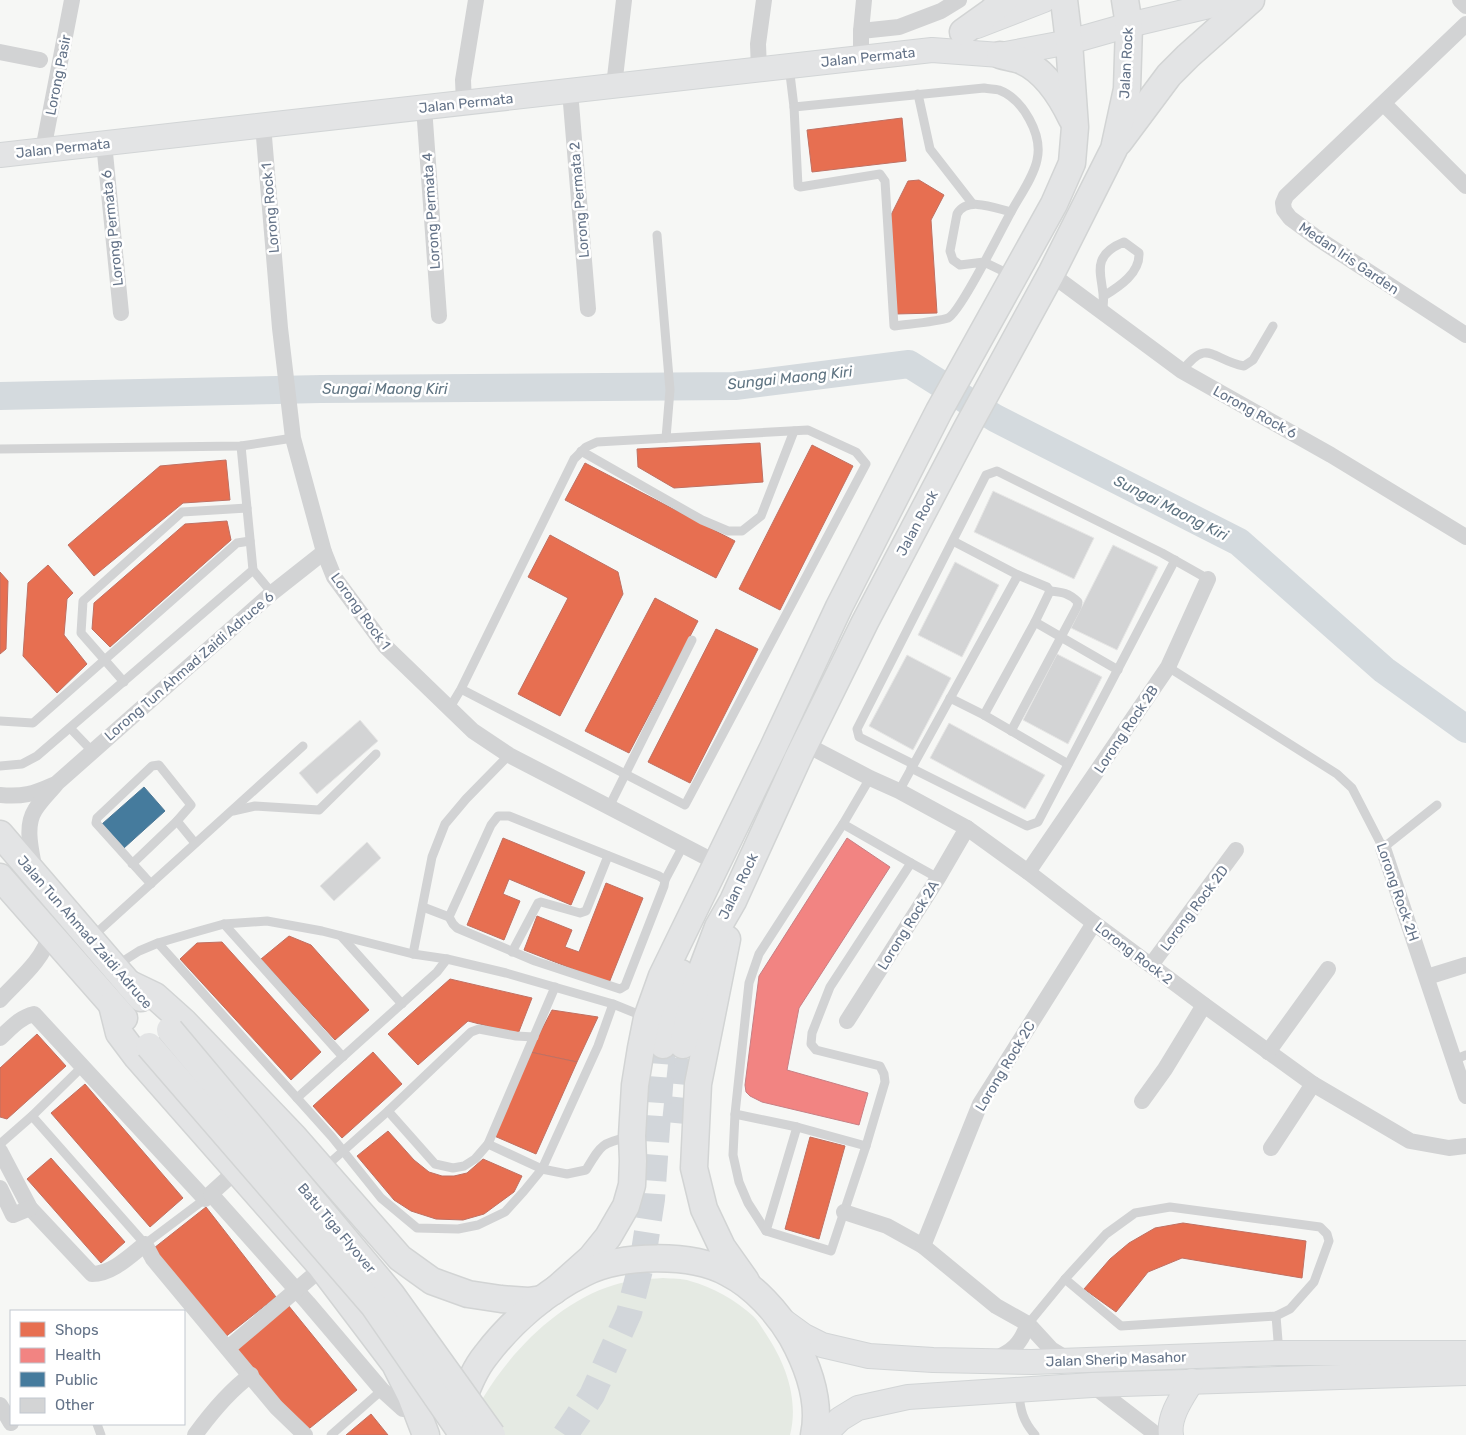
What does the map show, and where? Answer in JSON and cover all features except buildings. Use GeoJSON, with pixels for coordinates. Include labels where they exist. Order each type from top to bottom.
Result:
{"type":"FeatureCollection","features":[{"type":"Feature","properties":{"kind":"main road"},"geometry":{"type":"LineString","coordinates":[[932,50],[963,32],[1004,0]]}},
{"type":"Feature","properties":{"kind":"main road"},"geometry":{"type":"LineString","coordinates":[[963,32],[1044,0]]}},
{"type":"Feature","properties":{"kind":"main road","name":"Jalan Rock"},"geometry":{"type":"LineString","coordinates":[[548,1295],[591,1258],[608,1237],[626,1206],[632,1185],[635,1085],[648,1018],[662,976],[839,607],[939,411],[1054,204],[1072,164],[1075,127],[1064,0]]}},
{"type":"Feature","properties":{"kind":"main road"},"geometry":{"type":"LineString","coordinates":[[1000,55],[1069,42],[1127,13],[1234,0]]}},
{"type":"Feature","properties":{"kind":"main road"},"geometry":{"type":"LineString","coordinates":[[1114,149],[1169,76],[1188,56],[1251,0]]}},
{"type":"Feature","properties":{"kind":"main road","name":"Jalan Rock"},"geometry":{"type":"LineString","coordinates":[[717,863],[670,1007],[673,1045],[718,928],[865,622],[967,428],[1052,274],[1114,149],[1127,89],[1127,13]]}},
{"type":"Feature","properties":{"kind":"main road","name":"Jalan Permata"},"geometry":{"type":"LineString","coordinates":[[0,155],[932,50]]}},
{"type":"Feature","properties":{"kind":"main road"},"geometry":{"type":"LineString","coordinates":[[932,50],[1000,55],[1021,60],[1039,72],[1063,100],[1075,127]]}},
{"type":"Feature","properties":{"kind":"main road","name":"Jalan Tun Ahmad Zaidi Adruce"},"geometry":{"type":"LineString","coordinates":[[0,834],[170,1030]]}},
{"type":"Feature","properties":{"kind":"main road","name":"Jalan Tun Ahmad Zaidi Adruce"},"geometry":{"type":"LineString","coordinates":[[0,877],[149,1046]]}},
{"type":"Feature","properties":{"kind":"main road"},"geometry":{"type":"LineString","coordinates":[[732,901],[728,933],[698,1084],[694,1168],[704,1209],[722,1246],[754,1292],[777,1316],[798,1349],[807,1368],[813,1390],[816,1413],[814,1435]]}},
{"type":"Feature","properties":{"kind":"main road"},"geometry":{"type":"LineString","coordinates":[[122,975],[155,996],[184,1022],[294,1137],[400,1258],[432,1281],[468,1294],[501,1300],[528,1301],[548,1295]]}},
{"type":"Feature","properties":{"kind":"main road"},"geometry":{"type":"LineString","coordinates":[[112,1004],[119,1034],[148,1071],[322,1268],[395,1364],[412,1396],[426,1435]]}},
{"type":"Feature","properties":{"kind":"main road","name":"Batu Tiga Flyover"},"geometry":{"type":"LineString","coordinates":[[170,1030],[391,1294],[492,1435]]}},
{"type":"Feature","properties":{"kind":"main road","name":"Batu Tiga Flyover"},"geometry":{"type":"LineString","coordinates":[[149,1046],[374,1306],[463,1435]]}},
{"type":"Feature","properties":{"kind":"main road"},"geometry":{"type":"LineString","coordinates":[[448,1435],[468,1386],[486,1355],[522,1316],[548,1295],[586,1272],[603,1266],[634,1260],[672,1258],[716,1268],[728,1273],[754,1292]]}},
{"type":"Feature","properties":{"kind":"main road","name":"Jalan Sherip Masahor"},"geometry":{"type":"LineString","coordinates":[[777,1316],[804,1336],[822,1345],[869,1356],[991,1361],[1070,1361],[1279,1353],[1466,1353]]}},
{"type":"Feature","properties":{"kind":"main road","name":"Jalan Sherip Masahor"},"geometry":{"type":"LineString","coordinates":[[824,1435],[840,1419],[858,1408],[908,1397],[1092,1385],[1466,1373]]}},
{"type":"Feature","properties":{"kind":"main road"},"geometry":{"type":"LineString","coordinates":[[1157,1434],[1172,1424],[1177,1406],[1192,1381]]}},
{"type":"Feature","properties":{"kind":"street","name":"Lorong Pasir"},"geometry":{"type":"LineString","coordinates":[[43,150],[72,0]]}},
{"type":"Feature","properties":{"kind":"street"},"geometry":{"type":"LineString","coordinates":[[464,103],[463,80],[476,0]]}},
{"type":"Feature","properties":{"kind":"street"},"geometry":{"type":"LineString","coordinates":[[614,86],[624,0]]}},
{"type":"Feature","properties":{"kind":"street"},"geometry":{"type":"LineString","coordinates":[[759,70],[758,44],[764,0]]}},
{"type":"Feature","properties":{"kind":"street"},"geometry":{"type":"LineString","coordinates":[[861,58],[864,0]]}},
{"type":"Feature","properties":{"kind":"street"},"geometry":{"type":"LineString","coordinates":[[861,31],[899,27],[941,11],[958,0]]}},
{"type":"Feature","properties":{"kind":"street"},"geometry":{"type":"LineString","coordinates":[[1460,0],[1466,6]]}},
{"type":"Feature","properties":{"kind":"street","name":"Medan Iris Garden"},"geometry":{"type":"LineString","coordinates":[[1466,24],[1286,196],[1283,203],[1284,210],[1290,218],[1317,238],[1466,335]]}},
{"type":"Feature","properties":{"kind":"street"},"geometry":{"type":"LineString","coordinates":[[0,52],[40,60]]}},
{"type":"Feature","properties":{"kind":"street","name":"Lorong Permata 2"},"geometry":{"type":"LineString","coordinates":[[570,91],[588,309]]}},
{"type":"Feature","properties":{"kind":"street"},"geometry":{"type":"LineString","coordinates":[[1384,104],[1466,186]]}},
{"type":"Feature","properties":{"kind":"street","name":"Lorong Permata 4"},"geometry":{"type":"LineString","coordinates":[[424,107],[439,316]]}},
{"type":"Feature","properties":{"kind":"street","name":"Lorong Rock 1"},"geometry":{"type":"LineString","coordinates":[[263,125],[280,328],[293,438],[324,552],[334,577],[385,646],[473,731],[509,756],[717,863]]}},
{"type":"Feature","properties":{"kind":"street","name":"Lorong Permata 6"},"geometry":{"type":"LineString","coordinates":[[104,143],[121,313]]}},
{"type":"Feature","properties":{"kind":"street","name":"Lorong Rock 6"},"geometry":{"type":"LineString","coordinates":[[1052,274],[1103,304],[1182,371],[1331,455],[1466,537]]}},
{"type":"Feature","properties":{"kind":"street","name":"Lorong Tun Ahmad Zaidi Adruce 6"},"geometry":{"type":"LineString","coordinates":[[35,874],[30,842],[32,819],[34,812],[57,783],[272,592],[324,552]]}},
{"type":"Feature","properties":{"kind":"street","name":"Lorong Rock 2B"},"geometry":{"type":"LineString","coordinates":[[1028,872],[1168,667],[1208,579]]}},
{"type":"Feature","properties":{"kind":"street","name":"Lorong Rock 2"},"geometry":{"type":"LineString","coordinates":[[805,744],[967,828],[1204,1006],[1313,1084],[1410,1141],[1449,1148],[1466,1146]]}},
{"type":"Feature","properties":{"kind":"street","name":"Lorong Tun Ahmad Zaidi Adruce 6"},"geometry":{"type":"LineString","coordinates":[[0,795],[18,796],[33,794],[57,783]]}},
{"type":"Feature","properties":{"kind":"street","name":"Lorong Rock 2A"},"geometry":{"type":"LineString","coordinates":[[848,1021],[938,878],[967,828]]}},
{"type":"Feature","properties":{"kind":"street","name":"Lorong Rock 2H"},"geometry":{"type":"LineString","coordinates":[[1384,848],[1427,977],[1460,1058],[1466,1096]]}},
{"type":"Feature","properties":{"kind":"street","name":"Lorong Rock 2D"},"geometry":{"type":"LineString","coordinates":[[1151,965],[1236,850]]}},
{"type":"Feature","properties":{"kind":"street","name":"Lorong Rock 2C"},"geometry":{"type":"LineString","coordinates":[[923,1246],[980,1104],[1094,923]]}},
{"type":"Feature","properties":{"kind":"street"},"geometry":{"type":"LineString","coordinates":[[0,1000],[38,960],[47,946],[50,934]]}},
{"type":"Feature","properties":{"kind":"street"},"geometry":{"type":"LineString","coordinates":[[1427,977],[1466,965]]}},
{"type":"Feature","properties":{"kind":"street"},"geometry":{"type":"LineString","coordinates":[[1268,1052],[1328,969]]}},
{"type":"Feature","properties":{"kind":"street"},"geometry":{"type":"LineString","coordinates":[[1142,1101],[1165,1069],[1204,1006]]}},
{"type":"Feature","properties":{"kind":"street"},"geometry":{"type":"LineString","coordinates":[[0,1038],[18,1022],[28,1015],[34,1014],[297,1290],[382,1390],[403,1409]]}},
{"type":"Feature","properties":{"kind":"street"},"geometry":{"type":"LineString","coordinates":[[1270,1148],[1313,1084]]}},
{"type":"Feature","properties":{"kind":"street"},"geometry":{"type":"LineString","coordinates":[[0,1151],[30,1208],[92,1274],[100,1274],[110,1269],[145,1244],[153,1259],[276,1407],[305,1435]]}},
{"type":"Feature","properties":{"kind":"street"},"geometry":{"type":"LineString","coordinates":[[208,1196],[237,1170]]}},
{"type":"Feature","properties":{"kind":"street"},"geometry":{"type":"LineString","coordinates":[[0,1188],[13,1214],[30,1208]]}},
{"type":"Feature","properties":{"kind":"street"},"geometry":{"type":"LineString","coordinates":[[844,1212],[886,1226],[923,1246],[996,1306],[1028,1324],[1051,1349],[1070,1361]]}},
{"type":"Feature","properties":{"kind":"street"},"geometry":{"type":"LineString","coordinates":[[228,1348],[322,1268]]}},
{"type":"Feature","properties":{"kind":"street"},"geometry":{"type":"LineString","coordinates":[[991,1361],[1015,1348],[1023,1337],[1028,1324]]}},
{"type":"Feature","properties":{"kind":"street"},"geometry":{"type":"LineString","coordinates":[[381,1346],[403,1409],[408,1418],[411,1435]]}},
{"type":"Feature","properties":{"kind":"street"},"geometry":{"type":"LineString","coordinates":[[195,1435],[238,1384],[250,1375]]}},
{"type":"Feature","properties":{"kind":"street"},"geometry":{"type":"LineString","coordinates":[[1092,1385],[1157,1434]]}},
{"type":"Feature","properties":{"kind":"street"},"geometry":{"type":"LineString","coordinates":[[0,1405],[10,1420]]}},
{"type":"Feature","properties":{"kind":"lane"},"geometry":{"type":"LineString","coordinates":[[789,66],[794,107],[798,183],[800,187],[880,174],[885,181],[894,326],[948,318],[953,315],[984,262],[1038,160],[1038,145],[1035,133],[1031,120],[1022,108],[1013,98],[999,90],[984,88],[794,107]]}},
{"type":"Feature","properties":{"kind":"lane"},"geometry":{"type":"LineString","coordinates":[[918,94],[930,149],[972,203],[1011,212]]}},
{"type":"Feature","properties":{"kind":"lane"},"geometry":{"type":"LineString","coordinates":[[972,203],[960,209],[958,214],[950,251],[953,260],[960,265],[984,262],[1013,276]]}},
{"type":"Feature","properties":{"kind":"lane"},"geometry":{"type":"LineString","coordinates":[[657,235],[670,390],[666,438]]}},
{"type":"Feature","properties":{"kind":"lane"},"geometry":{"type":"LineString","coordinates":[[1124,242],[1139,253],[1139,260],[1127,280],[1103,304],[1099,273],[1102,264],[1106,254],[1115,246],[1124,242]]}},
{"type":"Feature","properties":{"kind":"lane"},"geometry":{"type":"LineString","coordinates":[[1182,371],[1193,356],[1203,352],[1214,354],[1232,364],[1244,366],[1253,360],[1273,326]]}},
{"type":"Feature","properties":{"kind":"lane"},"geometry":{"type":"LineString","coordinates":[[449,709],[461,689],[574,459],[581,451],[597,442],[808,430],[856,452],[866,464],[685,805],[461,689]]}},
{"type":"Feature","properties":{"kind":"lane"},"geometry":{"type":"LineString","coordinates":[[581,451],[702,520],[728,531],[742,531],[761,516],[794,431]]}},
{"type":"Feature","properties":{"kind":"lane"},"geometry":{"type":"LineString","coordinates":[[0,449],[240,446],[293,438]]}},
{"type":"Feature","properties":{"kind":"lane"},"geometry":{"type":"LineString","coordinates":[[240,446],[253,570],[272,592]]}},
{"type":"Feature","properties":{"kind":"lane"},"geometry":{"type":"LineString","coordinates":[[1176,560],[1038,822],[1027,826],[859,737],[857,730],[986,475],[997,471],[1176,560],[1208,579]]}},
{"type":"Feature","properties":{"kind":"lane"},"geometry":{"type":"LineString","coordinates":[[124,682],[81,633],[83,601],[182,512],[247,508]]}},
{"type":"Feature","properties":{"kind":"lane"},"geometry":{"type":"LineString","coordinates":[[0,721],[33,723],[237,543],[250,541]]}},
{"type":"Feature","properties":{"kind":"lane"},"geometry":{"type":"LineString","coordinates":[[953,541],[1018,575],[1047,587],[1050,591],[1063,592],[1072,596],[1078,602],[1062,637],[1011,731]]}},
{"type":"Feature","properties":{"kind":"lane"},"geometry":{"type":"LineString","coordinates":[[0,766],[22,764],[37,756],[253,570]]}},
{"type":"Feature","properties":{"kind":"lane"},"geometry":{"type":"LineString","coordinates":[[898,791],[1018,575]]}},
{"type":"Feature","properties":{"kind":"lane"},"geometry":{"type":"LineString","coordinates":[[984,715],[1050,591]]}},
{"type":"Feature","properties":{"kind":"lane"},"geometry":{"type":"LineString","coordinates":[[1034,622],[1118,670]]}},
{"type":"Feature","properties":{"kind":"lane"},"geometry":{"type":"LineString","coordinates":[[608,808],[692,640]]}},
{"type":"Feature","properties":{"kind":"lane","name":"Lorong Rock 2H"},"geometry":{"type":"LineString","coordinates":[[1168,667],[1337,774],[1352,788],[1384,848]]}},
{"type":"Feature","properties":{"kind":"lane"},"geometry":{"type":"LineString","coordinates":[[950,698],[984,715],[1068,764]]}},
{"type":"Feature","properties":{"kind":"lane"},"geometry":{"type":"LineString","coordinates":[[70,728],[92,751]]}},
{"type":"Feature","properties":{"kind":"lane"},"geometry":{"type":"LineString","coordinates":[[90,938],[303,746]]}},
{"type":"Feature","properties":{"kind":"lane"},"geometry":{"type":"LineString","coordinates":[[230,812],[255,806],[319,810],[376,754]]}},
{"type":"Feature","properties":{"kind":"lane"},"geometry":{"type":"LineString","coordinates":[[414,954],[432,857],[445,824],[466,799],[509,756]]}},
{"type":"Feature","properties":{"kind":"lane"},"geometry":{"type":"LineString","coordinates":[[132,864],[177,822],[191,805],[159,765],[155,765],[96,820],[96,823],[132,864],[151,884]]}},
{"type":"Feature","properties":{"kind":"lane"},"geometry":{"type":"LineString","coordinates":[[870,778],[843,824],[759,954],[749,983],[735,1114],[733,1156],[738,1182],[748,1203],[766,1231],[831,1251],[885,1082],[880,1066],[816,1050],[811,1044],[812,1033],[830,987],[911,864]]}},
{"type":"Feature","properties":{"kind":"lane"},"geometry":{"type":"LineString","coordinates":[[1384,848],[1436,805]]}},
{"type":"Feature","properties":{"kind":"lane"},"geometry":{"type":"LineString","coordinates":[[449,917],[491,825],[498,816],[509,816],[665,880]]}},
{"type":"Feature","properties":{"kind":"lane"},"geometry":{"type":"LineString","coordinates":[[177,822],[195,844]]}},
{"type":"Feature","properties":{"kind":"lane"},"geometry":{"type":"LineString","coordinates":[[843,824],[938,878]]}},
{"type":"Feature","properties":{"kind":"lane"},"geometry":{"type":"LineString","coordinates":[[423,907],[449,917],[457,928],[512,952],[620,989],[625,986],[665,880],[683,846]]}},
{"type":"Feature","properties":{"kind":"lane"},"geometry":{"type":"LineString","coordinates":[[512,952],[538,903],[541,902],[580,913],[586,911],[608,856]]}},
{"type":"Feature","properties":{"kind":"lane"},"geometry":{"type":"LineString","coordinates":[[122,975],[138,952],[158,943],[224,924],[267,920],[414,954],[447,959],[559,988],[613,1004],[648,1018]]}},
{"type":"Feature","properties":{"kind":"lane"},"geometry":{"type":"LineString","coordinates":[[224,924],[343,1058]]}},
{"type":"Feature","properties":{"kind":"lane"},"geometry":{"type":"LineString","coordinates":[[341,936],[402,1004]]}},
{"type":"Feature","properties":{"kind":"lane"},"geometry":{"type":"LineString","coordinates":[[158,943],[297,1098],[343,1151],[380,1198],[417,1228],[458,1229],[478,1225],[505,1212],[524,1191],[542,1169],[598,1046],[613,1004]]}},
{"type":"Feature","properties":{"kind":"lane"},"geometry":{"type":"LineString","coordinates":[[297,1098],[437,972],[447,959]]}},
{"type":"Feature","properties":{"kind":"lane"},"geometry":{"type":"LineString","coordinates":[[388,1111],[435,1164],[454,1168],[464,1166],[475,1159],[488,1144],[534,1036],[568,972]]}},
{"type":"Feature","properties":{"kind":"lane"},"geometry":{"type":"LineString","coordinates":[[322,1170],[388,1111],[471,1032],[479,1029],[516,1036],[534,1036]]}},
{"type":"Feature","properties":{"kind":"lane"},"geometry":{"type":"LineString","coordinates":[[0,1144],[32,1116],[83,1066]]}},
{"type":"Feature","properties":{"kind":"lane"},"geometry":{"type":"LineString","coordinates":[[735,1114],[797,1127],[866,1146]]}},
{"type":"Feature","properties":{"kind":"lane"},"geometry":{"type":"LineString","coordinates":[[32,1116],[145,1244],[208,1196]]}},
{"type":"Feature","properties":{"kind":"lane"},"geometry":{"type":"LineString","coordinates":[[766,1231],[797,1127]]}},
{"type":"Feature","properties":{"kind":"lane"},"geometry":{"type":"LineString","coordinates":[[488,1144],[542,1169],[567,1174],[586,1170],[596,1153],[606,1142],[632,1136]]}},
{"type":"Feature","properties":{"kind":"lane"},"geometry":{"type":"LineString","coordinates":[[1028,1324],[1065,1279],[1106,1234],[1135,1213],[1170,1207],[1320,1227],[1327,1234],[1329,1241],[1314,1282],[1290,1309],[1276,1316],[1121,1326],[1065,1279]]}},
{"type":"Feature","properties":{"kind":"lane"},"geometry":{"type":"LineString","coordinates":[[1276,1316],[1279,1353]]}},
{"type":"Feature","properties":{"kind":"lane"},"geometry":{"type":"LineString","coordinates":[[1019,1389],[1020,1402],[1026,1424],[1035,1435]]}},
{"type":"Feature","properties":{"kind":"lane"},"geometry":{"type":"LineString","coordinates":[[331,1435],[382,1390]]}},
{"type":"Feature","properties":{"kind":"shaded area"},"geometry":{"type":"Polygon","coordinates":[[[663,1278],[687,1280],[715,1290],[731,1299],[757,1320],[773,1346],[789,1383],[793,1409],[790,1435],[464,1435],[489,1388],[505,1366],[544,1325],[566,1308],[614,1285],[663,1278]]]}},
{"type":"Feature","properties":{"kind":"waterway","name":"Sungai Maong Kiri"},"geometry":{"type":"LineString","coordinates":[[0,396],[321,389],[735,386],[909,364],[995,418],[1239,542],[1384,670],[1466,729]]}},
{"type":"Feature","properties":{"kind":"tunnel"},"geometry":{"type":"LineString","coordinates":[[565,1435],[592,1395],[629,1313],[643,1258],[652,1199],[663,1045]]}},
{"type":"Feature","properties":{"kind":"tunnel"},"geometry":{"type":"LineString","coordinates":[[675,1123],[683,1045]]}}]}
